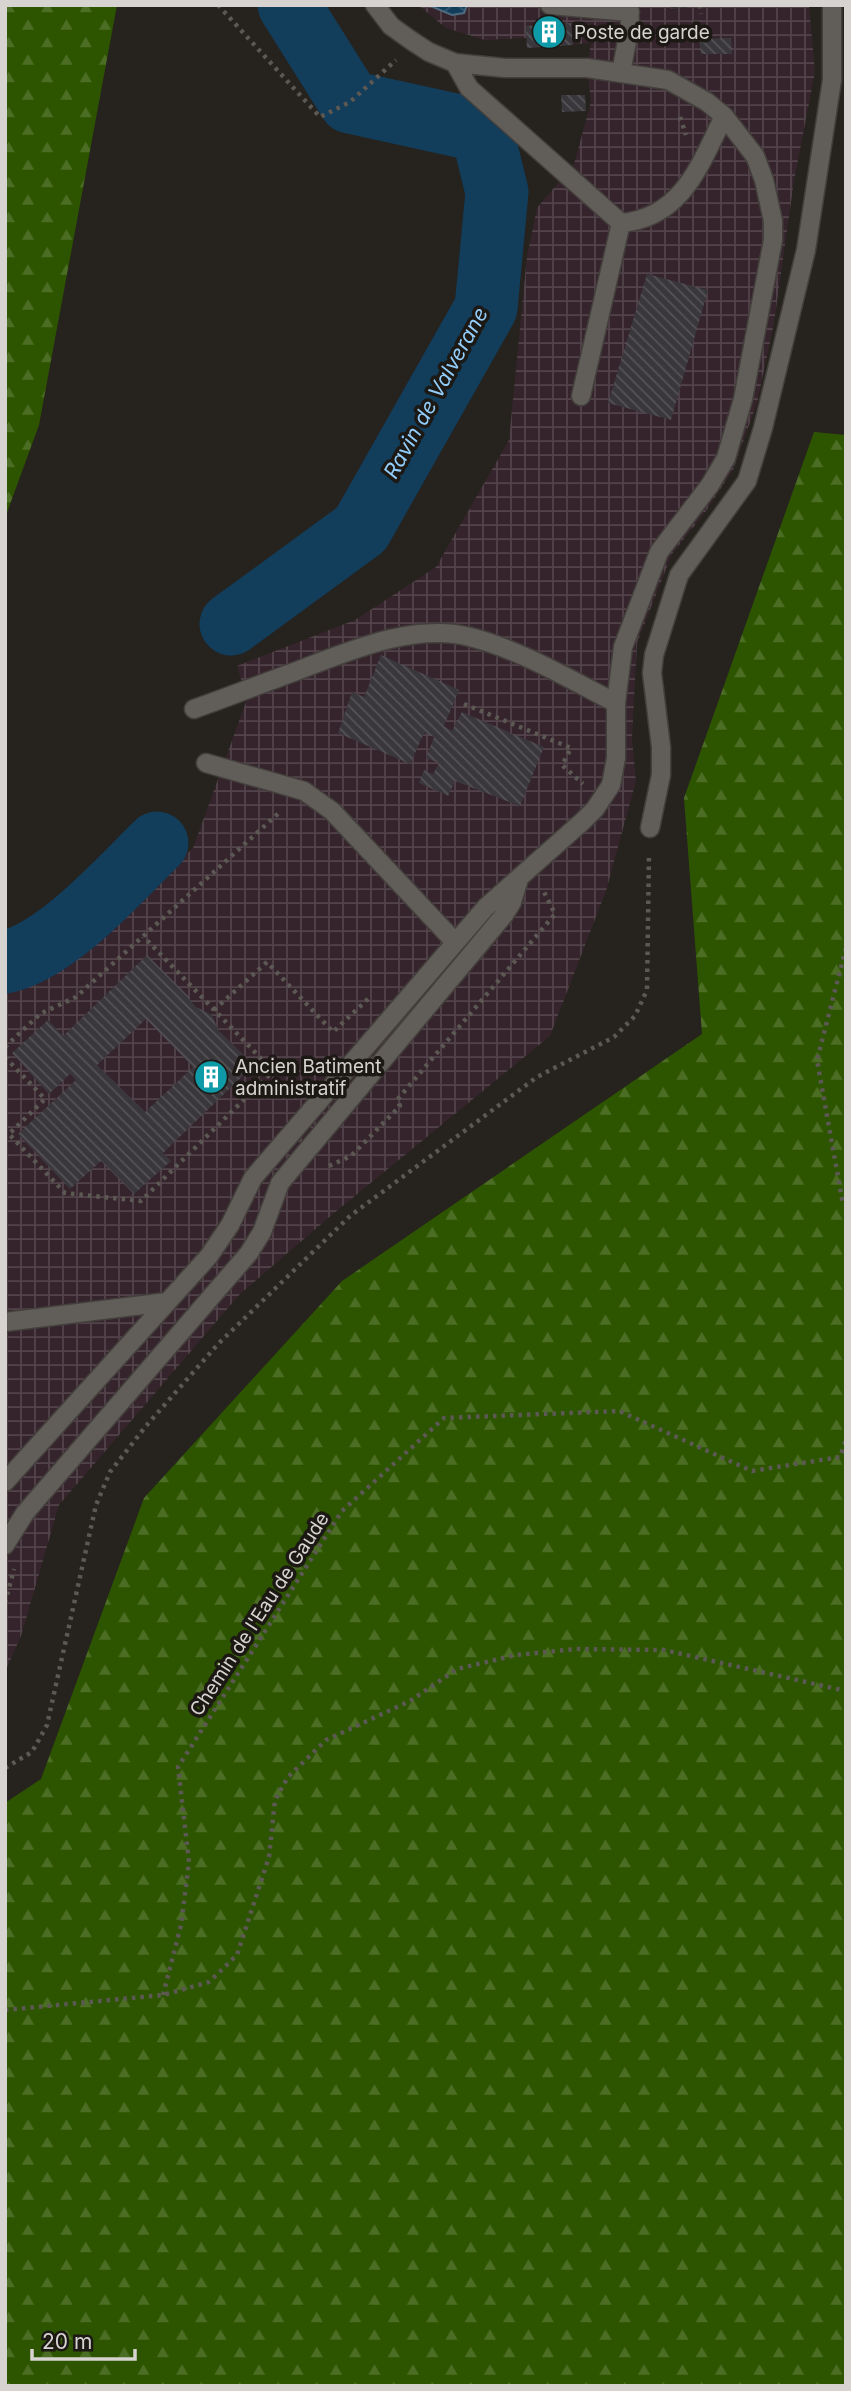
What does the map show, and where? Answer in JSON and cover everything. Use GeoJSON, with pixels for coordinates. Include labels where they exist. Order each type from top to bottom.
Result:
{"type":"FeatureCollection","features":[{"type":"Feature","properties":{"kind":"street"},"geometry":{"type":"LineString","coordinates":[[5,1482],[209,1256],[230,1225],[253,1178],[486,907],[595,809],[611,785],[616,758],[616,703],[622,647],[659,552],[710,485],[726,458],[743,399],[770,263],[773,221],[764,180],[755,156],[724,116],[707,102],[668,80],[587,68],[505,68],[455,63],[429,52],[391,26],[375,5]]}},
{"type":"Feature","properties":{"kind":"street"},"geometry":{"type":"LineString","coordinates":[[550,5],[629,9],[630,25],[621,73]]}},
{"type":"Feature","properties":{"kind":"street"},"geometry":{"type":"LineString","coordinates":[[650,828],[661,775],[661,747],[652,673],[654,656],[679,575],[747,481],[763,428],[806,250],[832,80],[832,5]]}},
{"type":"Feature","properties":{"kind":"street"},"geometry":{"type":"LineString","coordinates":[[455,63],[469,89],[621,223]]}},
{"type":"Feature","properties":{"kind":"street"},"geometry":{"type":"LineString","coordinates":[[621,223],[650,218],[666,209],[700,165],[724,116]]}},
{"type":"Feature","properties":{"kind":"street"},"geometry":{"type":"LineString","coordinates":[[581,397],[621,223]]}},
{"type":"Feature","properties":{"kind":"street"},"geometry":{"type":"LineString","coordinates":[[194,709],[359,649],[428,633],[469,636],[494,645],[544,666],[616,703]]}},
{"type":"Feature","properties":{"kind":"street"},"geometry":{"type":"LineString","coordinates":[[206,763],[303,791],[332,811],[456,942]]}},
{"type":"Feature","properties":{"kind":"street"},"geometry":{"type":"LineString","coordinates":[[5,1545],[25,1513],[249,1254],[262,1232],[280,1182],[504,915],[512,902],[519,879]]}},
{"type":"Feature","properties":{"kind":"street"},"geometry":{"type":"LineString","coordinates":[[5,1322],[167,1302]]}},
{"type":"Feature","properties":{"kind":"path"},"geometry":{"type":"LineString","coordinates":[[218,5],[320,117],[350,102],[404,52]]}},
{"type":"Feature","properties":{"kind":"path"},"geometry":{"type":"LineString","coordinates":[[700,5],[701,14]]}},
{"type":"Feature","properties":{"kind":"path"},"geometry":{"type":"LineString","coordinates":[[464,704],[571,748],[562,765],[584,785],[577,792]]}},
{"type":"Feature","properties":{"kind":"path"},"geometry":{"type":"LineString","coordinates":[[5,1047],[40,1014],[76,996],[303,791]]}},
{"type":"Feature","properties":{"kind":"path"},"geometry":{"type":"LineString","coordinates":[[5,1768],[32,1752],[47,1725],[96,1505],[110,1472],[146,1426],[218,1344],[350,1216],[537,1077],[614,1037],[635,1016],[647,990],[650,828]]}},
{"type":"Feature","properties":{"kind":"path"},"geometry":{"type":"LineString","coordinates":[[538,860],[545,898]]}},
{"type":"Feature","properties":{"kind":"path"},"geometry":{"type":"LineString","coordinates":[[5,1057],[45,1099],[9,1133],[27,1153],[65,1193],[141,1201],[273,1071],[143,936]]}},
{"type":"Feature","properties":{"kind":"path"},"geometry":{"type":"LineString","coordinates":[[846,948],[817,1060],[842,1199],[846,1206]]}},
{"type":"Feature","properties":{"kind":"path"},"geometry":{"type":"LineString","coordinates":[[214,1010],[267,962],[333,1032],[373,994]]}},
{"type":"Feature","properties":{"kind":"path","name":"Chemin de l'Eau de Gaude"},"geometry":{"type":"LineString","coordinates":[[163,1995],[181,1925],[189,1862],[178,1767],[342,1511],[444,1418],[619,1411],[752,1471],[840,1457],[846,1440]]}},
{"type":"Feature","properties":{"kind":"path"},"geometry":{"type":"LineString","coordinates":[[5,2010],[163,1995],[209,1982],[237,1955],[269,1857],[275,1800],[288,1777],[326,1740],[410,1701],[457,1669],[528,1654],[576,1649],[664,1650],[846,1691]]}},
{"type":"Feature","properties":{"kind":"shaded area"},"geometry":{"type":"Polygon","coordinates":[[[418,5],[809,5],[815,72],[794,181],[774,323],[757,403],[733,470],[706,511],[672,554],[637,643],[632,738],[636,781],[606,891],[550,1036],[240,1294],[59,1505],[21,1636],[5,1672],[5,994],[83,953],[193,848],[247,699],[237,666],[355,620],[436,567],[509,440],[527,256],[537,208],[574,164],[591,102],[587,68],[591,43],[527,48],[526,38],[485,40],[446,28],[418,5]]]}},
{"type":"Feature","properties":{"kind":"green space"},"geometry":{"type":"Polygon","coordinates":[[[5,5],[117,5],[39,425],[5,518],[5,5]]]}},
{"type":"Feature","properties":{"kind":"green space"},"geometry":{"type":"Polygon","coordinates":[[[814,432],[846,435],[846,2386],[5,2386],[5,1803],[41,1779],[144,1498],[342,1281],[702,1034],[684,798],[814,432]]]}},
{"type":"Feature","properties":{"kind":"water"},"geometry":{"type":"Polygon","coordinates":[[[428,5],[467,5],[464,13],[452,15],[428,5]]]}},
{"type":"Feature","properties":{"kind":"building"},"geometry":{"type":"Polygon","coordinates":[[[670,5],[693,5],[693,7],[671,9],[670,5]]]}},
{"type":"Feature","properties":{"kind":"building","name":"Poste de garde"},"geometry":{"type":"Polygon","coordinates":[[[571,23],[573,45],[527,48],[526,26],[571,23]]]}},
{"type":"Feature","properties":{"kind":"building"},"geometry":{"type":"Polygon","coordinates":[[[731,38],[732,54],[701,54],[699,39],[731,38]]]}},
{"type":"Feature","properties":{"kind":"building"},"geometry":{"type":"Polygon","coordinates":[[[561,95],[585,95],[586,111],[562,112],[561,95]]]}},
{"type":"Feature","properties":{"kind":"building"},"geometry":{"type":"Polygon","coordinates":[[[647,274],[708,290],[671,420],[608,403],[647,274]]]}},
{"type":"Feature","properties":{"kind":"building"},"geometry":{"type":"Polygon","coordinates":[[[381,655],[459,690],[444,726],[452,731],[462,712],[544,747],[520,806],[455,781],[448,796],[419,783],[424,770],[433,774],[439,763],[426,758],[434,737],[424,733],[410,764],[338,733],[352,692],[364,697],[381,655]]]}},
{"type":"Feature","properties":{"kind":"building","name":"Ancien Batiment administratif"},"geometry":{"type":"Polygon","coordinates":[[[147,955],[196,1007],[212,1015],[218,1030],[254,1065],[163,1153],[171,1161],[134,1194],[101,1161],[70,1189],[18,1134],[76,1080],[70,1074],[49,1094],[12,1053],[48,1020],[63,1036],[147,955]],[[146,1019],[97,1065],[145,1112],[193,1067],[146,1019]]]}},
{"type":"Feature","properties":{"kind":"waterway","name":"Ravin de Valverane"},"geometry":{"type":"LineString","coordinates":[[231,624],[361,529],[486,308],[497,192],[482,131],[350,102],[289,5]]}},
{"type":"Feature","properties":{"kind":"waterway","name":"Ravin de Valverane"},"geometry":{"type":"LineString","coordinates":[[5,962],[25,955],[66,929],[157,843]]}},
{"type":"Feature","properties":{"kind":"place","name":"Poste de garde"},"geometry":{"type":"Point","coordinates":[549,32]}},
{"type":"Feature","properties":{"kind":"place","name":"Ancien Batiment administratif"},"geometry":{"type":"Point","coordinates":[211,1077]}}]}
